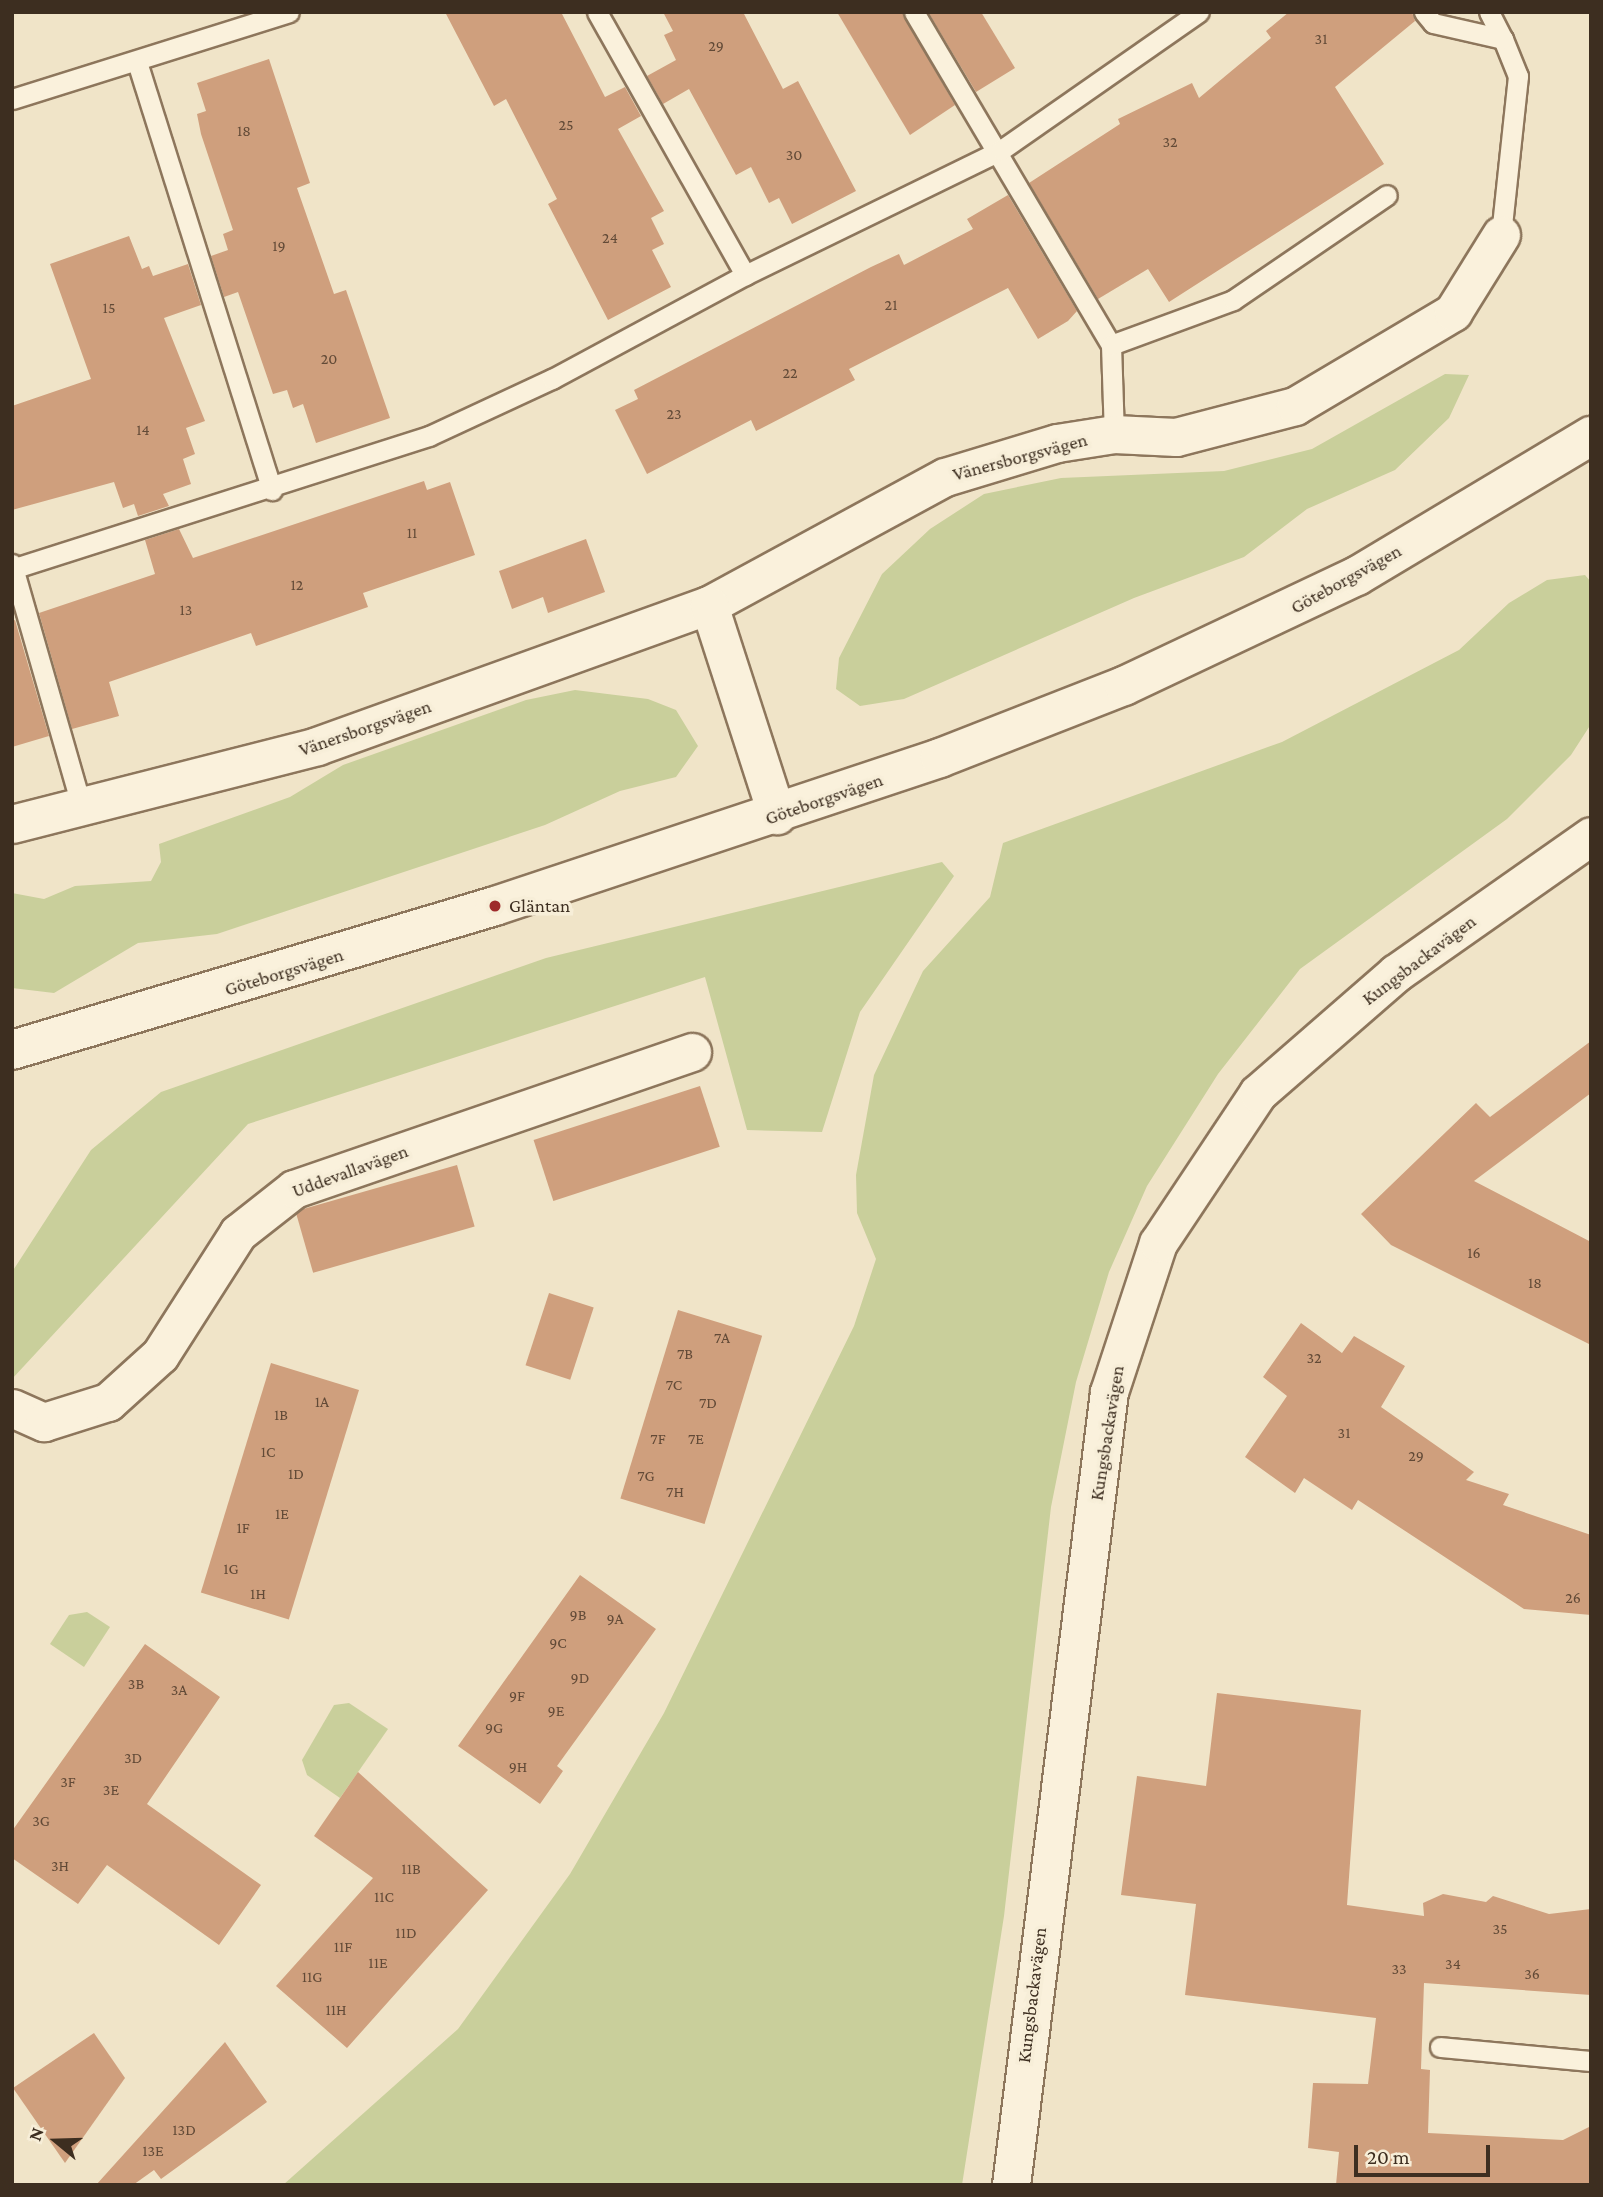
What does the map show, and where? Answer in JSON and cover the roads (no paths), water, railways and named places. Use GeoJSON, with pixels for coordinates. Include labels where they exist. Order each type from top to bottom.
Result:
{"type":"FeatureCollection","features":[{"type":"Feature","properties":{"kind":"street","name":"Vänersborgsvägen"},"geometry":{"type":"LineString","coordinates":[[12,824],[317,746],[709,605],[945,477],[1057,443],[1114,434],[1176,437],[1296,406],[1453,312],[1501,235]]}},
{"type":"Feature","properties":{"kind":"street","name":"Göteborgsvägen"},"geometry":{"type":"LineString","coordinates":[[12,1050],[100,1029],[777,816],[953,754],[1231,639],[1357,576],[1591,436]]}},
{"type":"Feature","properties":{"kind":"street"},"geometry":{"type":"LineString","coordinates":[[709,605],[777,816]]}},
{"type":"Feature","properties":{"kind":"street","name":"Kungsbackavägen"},"geometry":{"type":"LineString","coordinates":[[1011,2185],[1110,1392],[1158,1243],[1258,1093],[1396,974],[1591,836]]}},
{"type":"Feature","properties":{"kind":"street","name":"Uddevallavägen"},"geometry":{"type":"LineString","coordinates":[[12,1408],[44,1422],[108,1402],[160,1355],[238,1233],[294,1189],[692,1052]]}},
{"type":"Feature","properties":{"kind":"lane"},"geometry":{"type":"LineString","coordinates":[[12,99],[137,62],[289,12]]}},
{"type":"Feature","properties":{"kind":"lane"},"geometry":{"type":"LineString","coordinates":[[597,12],[745,275]]}},
{"type":"Feature","properties":{"kind":"lane"},"geometry":{"type":"LineString","coordinates":[[914,12],[1001,150],[1111,345],[1114,434]]}},
{"type":"Feature","properties":{"kind":"lane"},"geometry":{"type":"LineString","coordinates":[[82,808],[13,567],[272,490],[441,431],[552,379],[745,275],[1001,150],[1199,12]]}},
{"type":"Feature","properties":{"kind":"lane"},"geometry":{"type":"LineString","coordinates":[[1424,12],[1433,23],[1503,39]]}},
{"type":"Feature","properties":{"kind":"lane"},"geometry":{"type":"LineString","coordinates":[[1489,12],[1518,76],[1501,235]]}},
{"type":"Feature","properties":{"kind":"lane"},"geometry":{"type":"LineString","coordinates":[[137,62],[272,490]]}},
{"type":"Feature","properties":{"kind":"lane"},"geometry":{"type":"LineString","coordinates":[[1111,345],[1233,300],[1387,195]]}},
{"type":"Feature","properties":{"kind":"lane"},"geometry":{"type":"LineString","coordinates":[[1440,2047],[1591,2061]]}},
{"type":"Feature","properties":{"kind":"place","name":"Gläntan"},"geometry":{"type":"Point","coordinates":[495,906]}}]}
